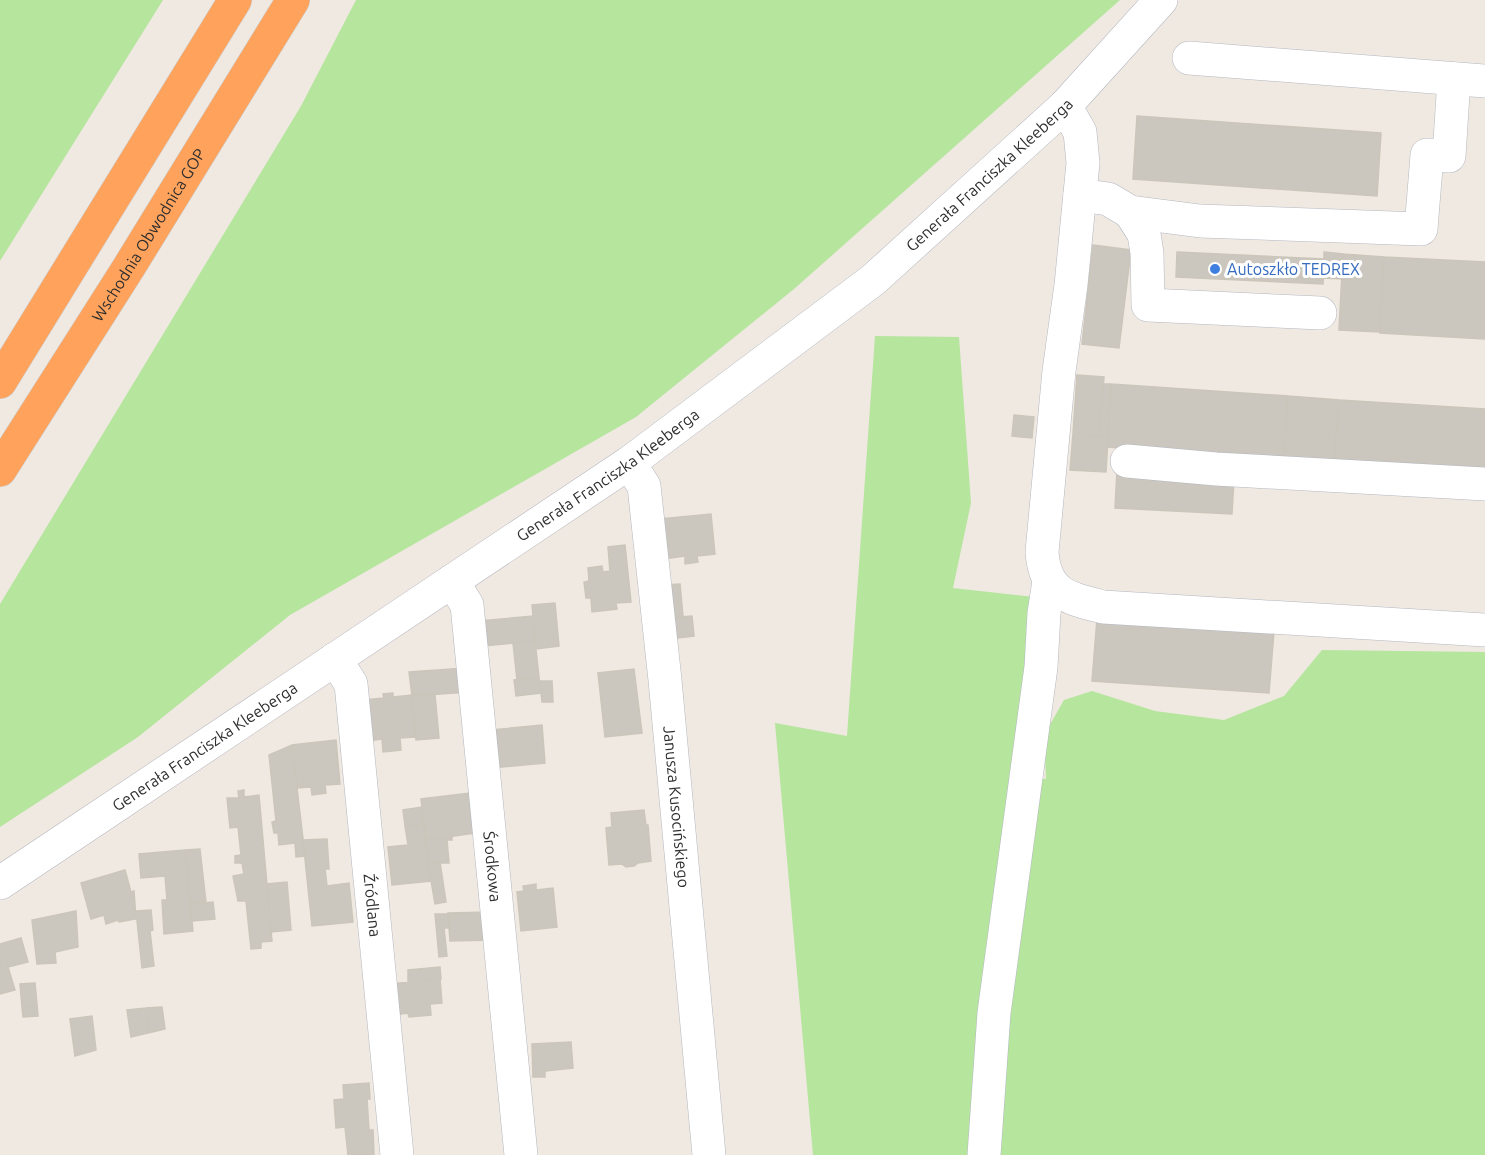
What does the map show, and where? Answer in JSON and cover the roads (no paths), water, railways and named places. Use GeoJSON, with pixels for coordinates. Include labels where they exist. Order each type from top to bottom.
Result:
{"type":"FeatureCollection","features":[{"type":"Feature","properties":{"kind":"highway"},"geometry":{"type":"LineString","coordinates":[[0,382],[235,0]]}},
{"type":"Feature","properties":{"kind":"highway","name":"Wschodnia Obwodnica GOP"},"geometry":{"type":"LineString","coordinates":[[0,470],[129,267],[293,0]]}},
{"type":"Feature","properties":{"kind":"street","name":"Generała Franciszka Kleeberga"},"geometry":{"type":"LineString","coordinates":[[0,883],[629,463],[873,280],[1065,106],[1161,0]]}},
{"type":"Feature","properties":{"kind":"street"},"geometry":{"type":"LineString","coordinates":[[1080,195],[1108,199],[1130,212],[1200,220],[1421,229],[1427,155],[1449,156],[1470,80],[1189,58]]}},
{"type":"Feature","properties":{"kind":"street"},"geometry":{"type":"LineString","coordinates":[[1065,106],[1080,132],[1083,163],[1071,285],[1059,371],[1042,552],[1043,570],[1049,581],[1068,598],[1103,608],[1485,630]]}},
{"type":"Feature","properties":{"kind":"street"},"geometry":{"type":"LineString","coordinates":[[1130,212],[1144,234],[1148,254],[1148,305],[1320,313]]}},
{"type":"Feature","properties":{"kind":"street"},"geometry":{"type":"LineString","coordinates":[[1127,461],[1216,469],[1485,484]]}},
{"type":"Feature","properties":{"kind":"street","name":"Janusza Kusocińskiego"},"geometry":{"type":"LineString","coordinates":[[629,463],[644,486],[666,692],[709,1155]]}},
{"type":"Feature","properties":{"kind":"street","name":"Środkowa"},"geometry":{"type":"LineString","coordinates":[[452,581],[467,605],[521,1155]]}},
{"type":"Feature","properties":{"kind":"street"},"geometry":{"type":"LineString","coordinates":[[984,1155],[994,1013],[1041,668],[1044,613],[1049,581]]}},
{"type":"Feature","properties":{"kind":"street","name":"Źródlana"},"geometry":{"type":"LineString","coordinates":[[335,659],[351,684],[397,1155]]}},
{"type":"Feature","properties":{"kind":"place","name":"Autoszkło TEDREX"},"geometry":{"type":"Point","coordinates":[1215,269]}}]}
